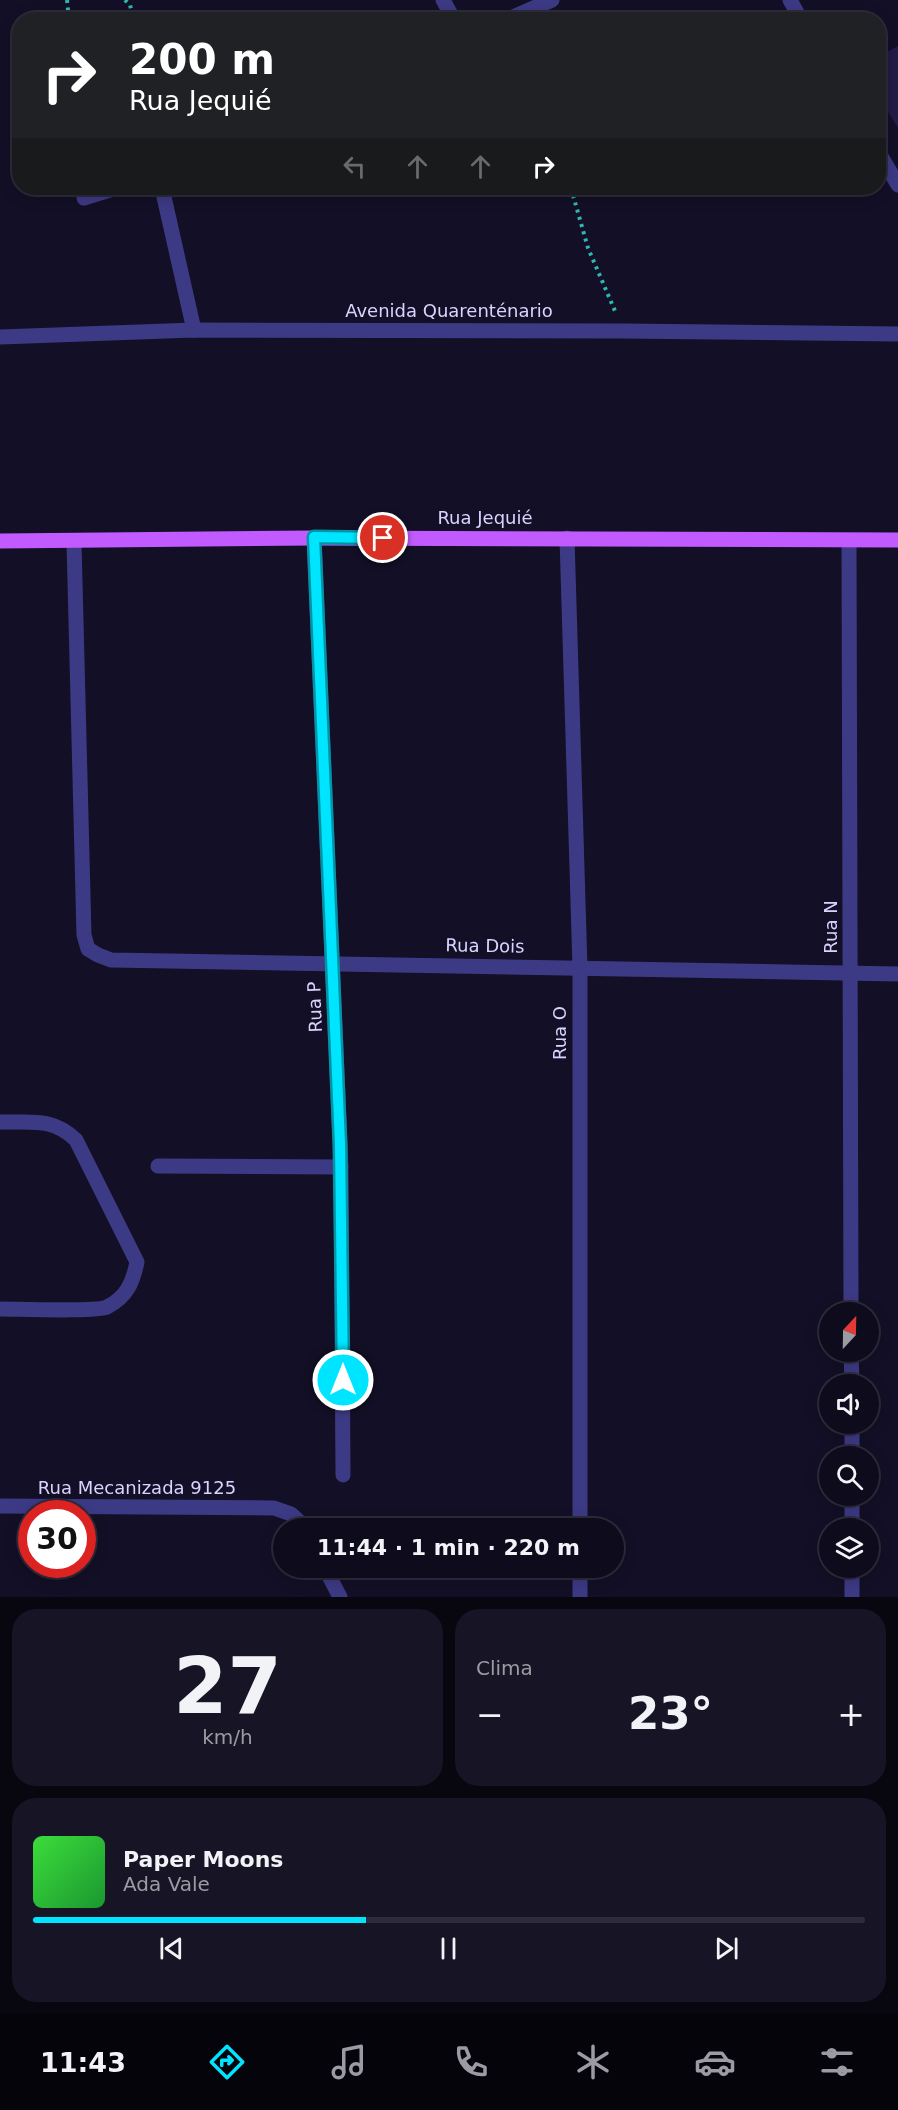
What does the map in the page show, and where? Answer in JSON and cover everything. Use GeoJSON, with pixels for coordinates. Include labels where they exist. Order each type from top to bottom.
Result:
{"type":"FeatureCollection","features":[{"type":"Feature","properties":{"kind":"main road","name":"Rua Jequié"},"geometry":{"type":"LineString","coordinates":[[0,541],[74,542],[314,537],[898,540]]}},
{"type":"Feature","properties":{"kind":"street"},"geometry":{"type":"LineString","coordinates":[[524,12],[552,0]]}},
{"type":"Feature","properties":{"kind":"street"},"geometry":{"type":"LineString","coordinates":[[886,165],[898,185]]}},
{"type":"Feature","properties":{"kind":"street"},"geometry":{"type":"LineString","coordinates":[[84,198],[94,195]]}},
{"type":"Feature","properties":{"kind":"street"},"geometry":{"type":"LineString","coordinates":[[164,195],[194,330]]}},
{"type":"Feature","properties":{"kind":"street","name":"Avenida Quarenténario"},"geometry":{"type":"LineString","coordinates":[[0,337],[194,330],[898,334]]}},
{"type":"Feature","properties":{"kind":"street","name":"Rua P"},"geometry":{"type":"LineString","coordinates":[[314,537],[341,1167],[343,1475]]}},
{"type":"Feature","properties":{"kind":"street","name":"Rua O"},"geometry":{"type":"LineString","coordinates":[[567,538],[580,968],[580,1518]]}},
{"type":"Feature","properties":{"kind":"street","name":"Rua N"},"geometry":{"type":"LineString","coordinates":[[849,541],[851,1302]]}},
{"type":"Feature","properties":{"kind":"street","name":"Rua Dois"},"geometry":{"type":"LineString","coordinates":[[74,542],[84,935],[88,949],[98,955],[111,960],[898,974]]}},
{"type":"Feature","properties":{"kind":"street"},"geometry":{"type":"LineString","coordinates":[[0,1122],[56,1125],[66,1130],[76,1140],[137,1262],[133,1281],[122,1297],[105,1308],[0,1309]]}},
{"type":"Feature","properties":{"kind":"street"},"geometry":{"type":"LineString","coordinates":[[158,1167],[341,1167]]}},
{"type":"Feature","properties":{"kind":"street","name":"Rua Mecanizada 9125"},"geometry":{"type":"LineString","coordinates":[[0,1506],[274,1508],[295,1518]]}},
{"type":"Feature","properties":{"kind":"street"},"geometry":{"type":"LineString","coordinates":[[331,1578],[340,1597]]}},
{"type":"Feature","properties":{"kind":"street"},"geometry":{"type":"LineString","coordinates":[[580,1578],[580,1597]]}},
{"type":"Feature","properties":{"kind":"street"},"geometry":{"type":"LineString","coordinates":[[852,1578],[852,1597]]}},
{"type":"Feature","properties":{"kind":"path"},"geometry":{"type":"LineString","coordinates":[[573,195],[588,248],[623,331]]}},
{"type":"Feature","properties":{"kind":"building"},"geometry":{"type":"Polygon","coordinates":[[[898,46],[898,128],[886,108],[886,52],[898,46]]]}},
{"type":"Feature","properties":{"kind":"route"},"geometry":{"type":"LineString","coordinates":[[343,1380],[340,1144],[314,537],[383,538]]}}]}
